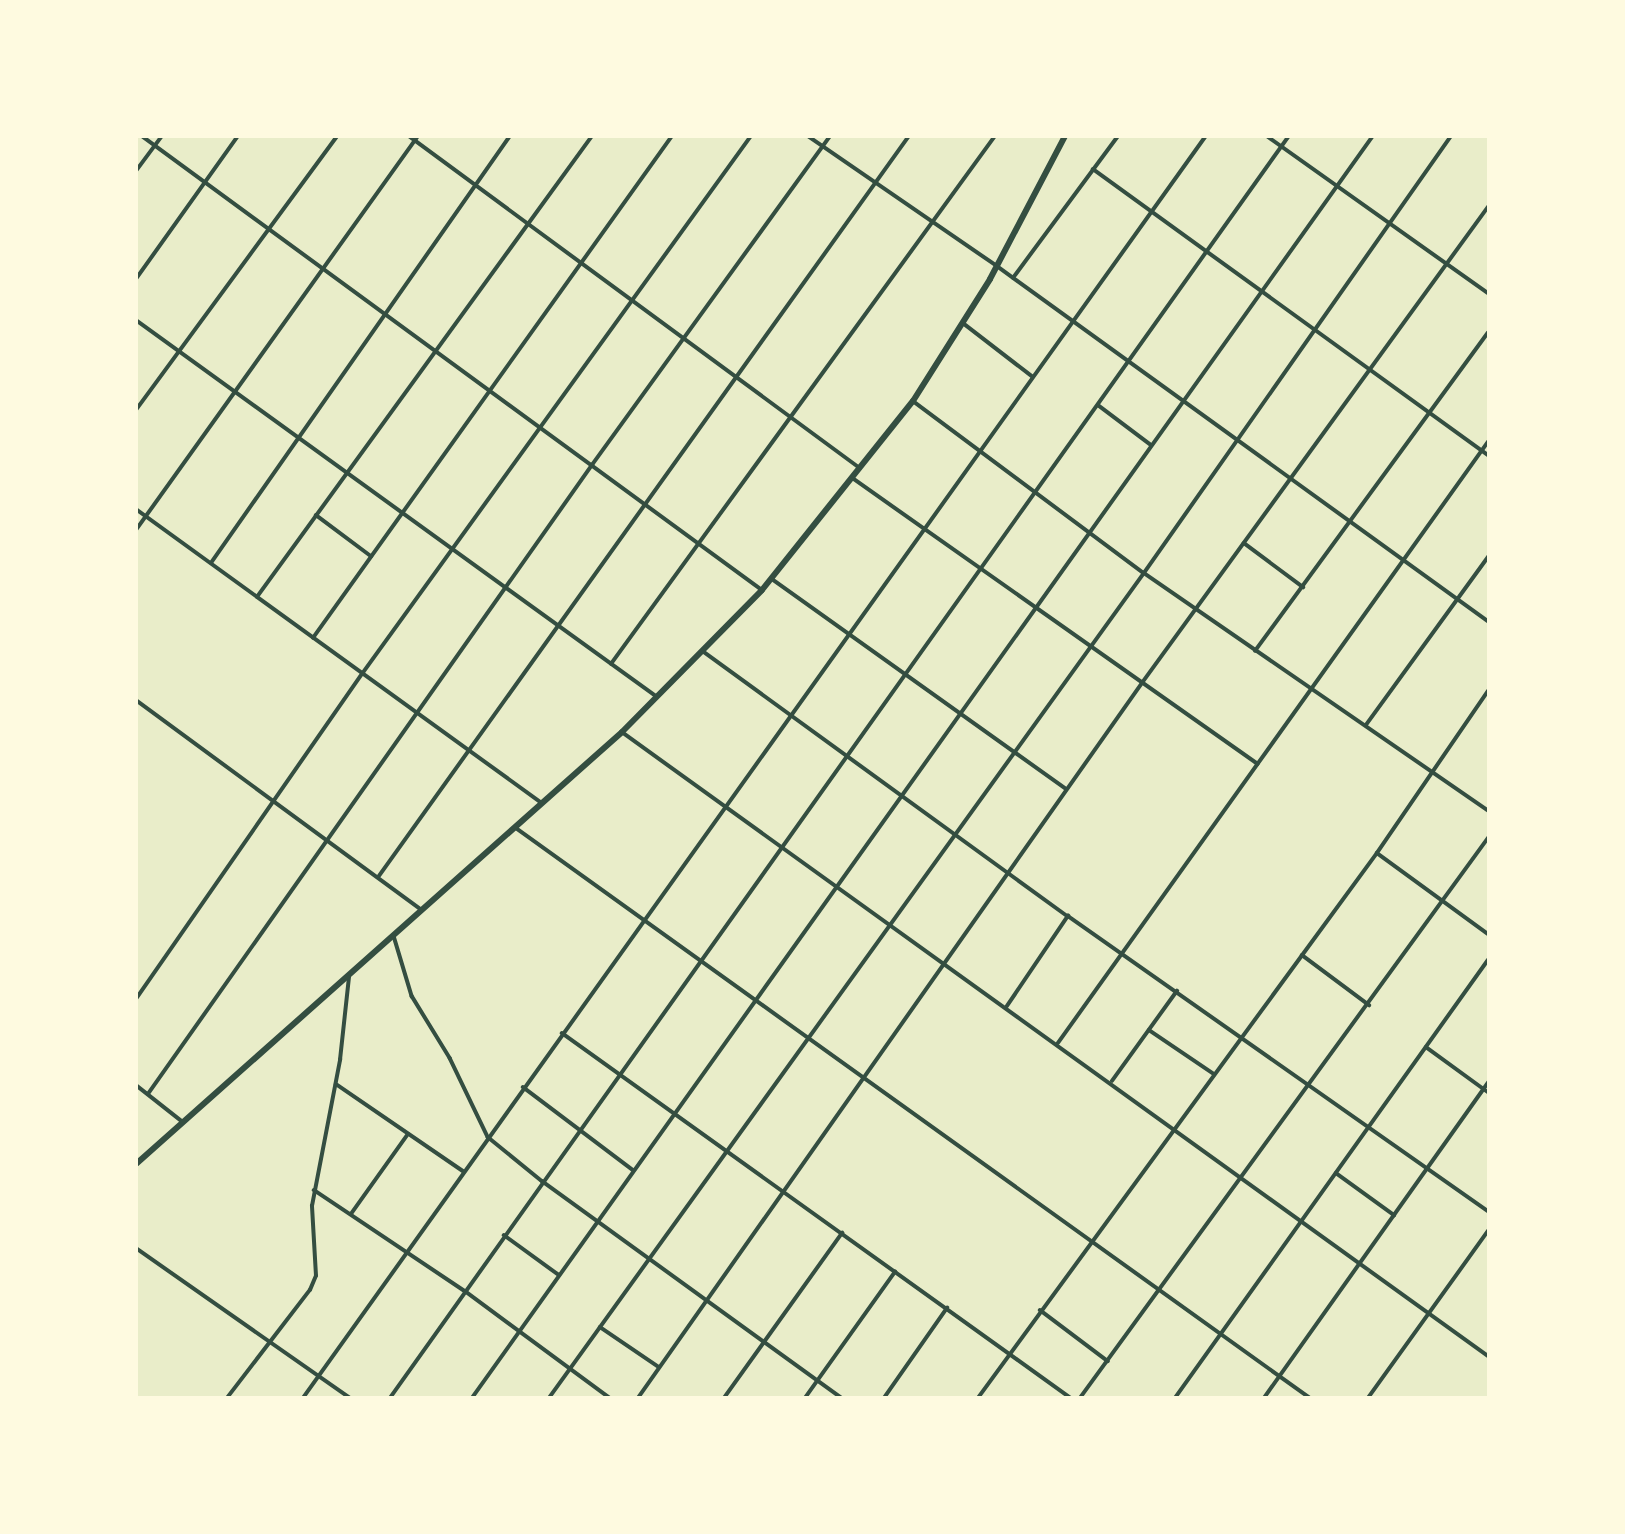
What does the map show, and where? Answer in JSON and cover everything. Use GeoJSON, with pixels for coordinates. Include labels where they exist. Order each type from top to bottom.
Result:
{"type":"FeatureCollection","features":[{"type":"Feature","properties":{"kind":"main road"},"geometry":{"type":"LineString","coordinates":[[136,1164],[622,732],[704,652],[772,579],[862,470],[913,401],[997,266],[1065,136]]}},
{"type":"Feature","properties":{"kind":"street"},"geometry":{"type":"LineString","coordinates":[[142,136],[271,227],[434,351],[762,590]]}},
{"type":"Feature","properties":{"kind":"street"},"geometry":{"type":"LineString","coordinates":[[136,171],[162,136]]}},
{"type":"Feature","properties":{"kind":"street"},"geometry":{"type":"LineString","coordinates":[[136,279],[238,136]]}},
{"type":"Feature","properties":{"kind":"street"},"geometry":{"type":"LineString","coordinates":[[136,410],[337,136]]}},
{"type":"Feature","properties":{"kind":"street"},"geometry":{"type":"LineString","coordinates":[[409,136],[417,139],[475,186],[862,470]]}},
{"type":"Feature","properties":{"kind":"street"},"geometry":{"type":"LineString","coordinates":[[211,563],[296,436],[510,136]]}},
{"type":"Feature","properties":{"kind":"street"},"geometry":{"type":"LineString","coordinates":[[257,597],[592,136]]}},
{"type":"Feature","properties":{"kind":"street"},"geometry":{"type":"LineString","coordinates":[[313,638],[672,136]]}},
{"type":"Feature","properties":{"kind":"street"},"geometry":{"type":"LineString","coordinates":[[136,999],[362,674],[751,136]]}},
{"type":"Feature","properties":{"kind":"street"},"geometry":{"type":"LineString","coordinates":[[808,136],[874,184],[997,266],[1489,621]]}},
{"type":"Feature","properties":{"kind":"street"},"geometry":{"type":"LineString","coordinates":[[148,1094],[330,839],[415,713],[830,136]]}},
{"type":"Feature","properties":{"kind":"street"},"geometry":{"type":"LineString","coordinates":[[379,876],[909,136]]}},
{"type":"Feature","properties":{"kind":"street"},"geometry":{"type":"LineString","coordinates":[[611,664],[793,419],[995,136]]}},
{"type":"Feature","properties":{"kind":"street"},"geometry":{"type":"LineString","coordinates":[[1013,278],[1118,136]]}},
{"type":"Feature","properties":{"kind":"street"},"geometry":{"type":"LineString","coordinates":[[303,1398],[1206,136]]}},
{"type":"Feature","properties":{"kind":"street"},"geometry":{"type":"LineString","coordinates":[[1267,136],[1489,293]]}},
{"type":"Feature","properties":{"kind":"street"},"geometry":{"type":"LineString","coordinates":[[390,1398],[781,844],[907,673],[1289,136]]}},
{"type":"Feature","properties":{"kind":"street"},"geometry":{"type":"LineString","coordinates":[[472,1398],[1373,136]]}},
{"type":"Feature","properties":{"kind":"street"},"geometry":{"type":"LineString","coordinates":[[549,1398],[807,1035],[1144,573],[1451,136]]}},
{"type":"Feature","properties":{"kind":"street"},"geometry":{"type":"LineString","coordinates":[[136,530],[235,391],[327,269],[417,139]]}},
{"type":"Feature","properties":{"kind":"street"},"geometry":{"type":"LineString","coordinates":[[1093,169],[1489,455]]}},
{"type":"Feature","properties":{"kind":"street"},"geometry":{"type":"LineString","coordinates":[[638,1398],[1066,789],[1489,207]]}},
{"type":"Feature","properties":{"kind":"street"},"geometry":{"type":"LineString","coordinates":[[136,320],[658,698]]}},
{"type":"Feature","properties":{"kind":"street"},"geometry":{"type":"LineString","coordinates":[[963,323],[1033,377]]}},
{"type":"Feature","properties":{"kind":"street"},"geometry":{"type":"LineString","coordinates":[[1255,651],[1489,332]]}},
{"type":"Feature","properties":{"kind":"street"},"geometry":{"type":"LineString","coordinates":[[913,401],[1144,573],[1489,810]]}},
{"type":"Feature","properties":{"kind":"street"},"geometry":{"type":"LineString","coordinates":[[1098,405],[1151,445]]}},
{"type":"Feature","properties":{"kind":"street"},"geometry":{"type":"LineString","coordinates":[[1058,1043],[1489,443]]}},
{"type":"Feature","properties":{"kind":"street"},"geometry":{"type":"LineString","coordinates":[[854,479],[1258,764]]}},
{"type":"Feature","properties":{"kind":"street"},"geometry":{"type":"LineString","coordinates":[[136,509],[468,753],[542,803]]}},
{"type":"Feature","properties":{"kind":"street"},"geometry":{"type":"LineString","coordinates":[[316,515],[371,556]]}},
{"type":"Feature","properties":{"kind":"street"},"geometry":{"type":"LineString","coordinates":[[1244,543],[1303,587]]}},
{"type":"Feature","properties":{"kind":"street"},"geometry":{"type":"LineString","coordinates":[[1366,725],[1489,557]]}},
{"type":"Feature","properties":{"kind":"street"},"geometry":{"type":"LineString","coordinates":[[772,579],[1066,789]]}},
{"type":"Feature","properties":{"kind":"street"},"geometry":{"type":"LineString","coordinates":[[704,652],[1068,916],[1243,1035],[1489,1211]]}},
{"type":"Feature","properties":{"kind":"street"},"geometry":{"type":"LineString","coordinates":[[978,1398],[1377,853],[1489,691]]}},
{"type":"Feature","properties":{"kind":"street"},"geometry":{"type":"LineString","coordinates":[[136,700],[330,839],[422,910]]}},
{"type":"Feature","properties":{"kind":"street"},"geometry":{"type":"LineString","coordinates":[[622,732],[1112,1081],[1489,1356]]}},
{"type":"Feature","properties":{"kind":"street"},"geometry":{"type":"LineString","coordinates":[[514,826],[1310,1398]]}},
{"type":"Feature","properties":{"kind":"street"},"geometry":{"type":"LineString","coordinates":[[1080,1398],[1489,838]]}},
{"type":"Feature","properties":{"kind":"street"},"geometry":{"type":"LineString","coordinates":[[1377,853],[1489,934]]}},
{"type":"Feature","properties":{"kind":"street"},"geometry":{"type":"LineString","coordinates":[[1007,1006],[1068,916]]}},
{"type":"Feature","properties":{"kind":"street"},"geometry":{"type":"LineString","coordinates":[[393,935],[412,996],[450,1058],[488,1137],[542,1181],[842,1398]]}},
{"type":"Feature","properties":{"kind":"street"},"geometry":{"type":"LineString","coordinates":[[1301,954],[1368,1005]]}},
{"type":"Feature","properties":{"kind":"street"},"geometry":{"type":"LineString","coordinates":[[1175,1398],[1489,960]]}},
{"type":"Feature","properties":{"kind":"street"},"geometry":{"type":"LineString","coordinates":[[227,1397],[271,1342],[316,1276],[314,1190],[336,1084],[349,975]]}},
{"type":"Feature","properties":{"kind":"street"},"geometry":{"type":"LineString","coordinates":[[1112,1081],[1177,991]]}},
{"type":"Feature","properties":{"kind":"street"},"geometry":{"type":"LineString","coordinates":[[1149,1030],[1214,1074]]}},
{"type":"Feature","properties":{"kind":"street"},"geometry":{"type":"LineString","coordinates":[[562,1033],[1071,1398]]}},
{"type":"Feature","properties":{"kind":"street"},"geometry":{"type":"LineString","coordinates":[[1426,1047],[1486,1091]]}},
{"type":"Feature","properties":{"kind":"street"},"geometry":{"type":"LineString","coordinates":[[1265,1398],[1394,1215],[1486,1091],[1489,1083]]}},
{"type":"Feature","properties":{"kind":"street"},"geometry":{"type":"LineString","coordinates":[[336,1084],[463,1171]]}},
{"type":"Feature","properties":{"kind":"street"},"geometry":{"type":"LineString","coordinates":[[136,1085],[183,1122]]}},
{"type":"Feature","properties":{"kind":"street"},"geometry":{"type":"LineString","coordinates":[[523,1087],[633,1170]]}},
{"type":"Feature","properties":{"kind":"street"},"geometry":{"type":"LineString","coordinates":[[351,1214],[408,1134]]}},
{"type":"Feature","properties":{"kind":"street"},"geometry":{"type":"LineString","coordinates":[[1336,1173],[1394,1215]]}},
{"type":"Feature","properties":{"kind":"street"},"geometry":{"type":"LineString","coordinates":[[314,1190],[465,1291],[611,1398]]}},
{"type":"Feature","properties":{"kind":"street"},"geometry":{"type":"LineString","coordinates":[[1368,1398],[1489,1231]]}},
{"type":"Feature","properties":{"kind":"street"},"geometry":{"type":"LineString","coordinates":[[724,1398],[842,1233]]}},
{"type":"Feature","properties":{"kind":"street"},"geometry":{"type":"LineString","coordinates":[[505,1235],[559,1275]]}},
{"type":"Feature","properties":{"kind":"street"},"geometry":{"type":"LineString","coordinates":[[136,1248],[350,1398]]}},
{"type":"Feature","properties":{"kind":"street"},"geometry":{"type":"LineString","coordinates":[[805,1398],[895,1272]]}},
{"type":"Feature","properties":{"kind":"street"},"geometry":{"type":"LineString","coordinates":[[884,1398],[947,1308]]}},
{"type":"Feature","properties":{"kind":"street"},"geometry":{"type":"LineString","coordinates":[[1040,1310],[1108,1361]]}},
{"type":"Feature","properties":{"kind":"street"},"geometry":{"type":"LineString","coordinates":[[600,1327],[659,1367]]}}]}
